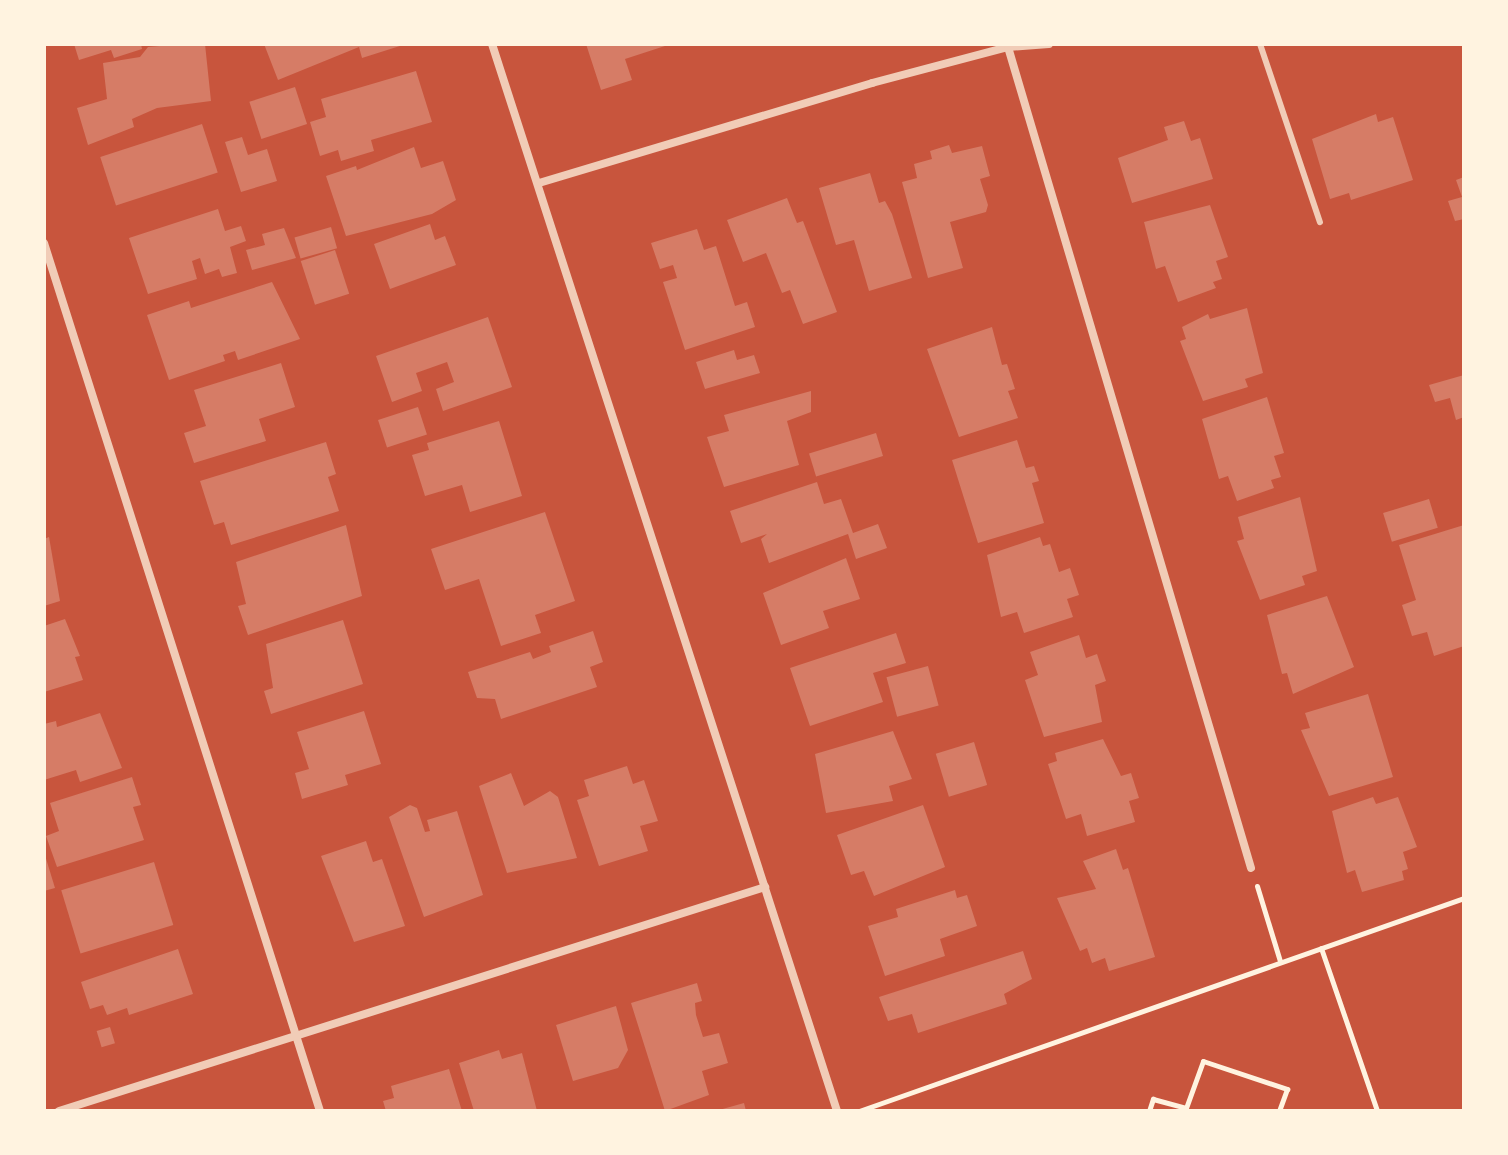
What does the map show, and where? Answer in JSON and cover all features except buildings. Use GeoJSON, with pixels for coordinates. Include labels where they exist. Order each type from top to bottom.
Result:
{"type":"FeatureCollection","features":[{"type":"Feature","properties":{"kind":"street"},"geometry":{"type":"LineString","coordinates":[[492,44],[837,1111]]}},
{"type":"Feature","properties":{"kind":"street"},"geometry":{"type":"LineString","coordinates":[[539,183],[1008,47],[1049,44]]}},
{"type":"Feature","properties":{"kind":"street"},"geometry":{"type":"LineString","coordinates":[[1008,47],[1251,868]]}},
{"type":"Feature","properties":{"kind":"street"},"geometry":{"type":"LineString","coordinates":[[44,243],[320,1111]]}},
{"type":"Feature","properties":{"kind":"street"},"geometry":{"type":"LineString","coordinates":[[59,1111],[765,887]]}},
{"type":"Feature","properties":{"kind":"lane"},"geometry":{"type":"LineString","coordinates":[[1260,44],[1320,222]]}},
{"type":"Feature","properties":{"kind":"path"},"geometry":{"type":"LineString","coordinates":[[1251,868],[1280,961]]}},
{"type":"Feature","properties":{"kind":"path"},"geometry":{"type":"LineString","coordinates":[[858,1111],[872,1109],[1280,961],[1464,898]]}},
{"type":"Feature","properties":{"kind":"path"},"geometry":{"type":"LineString","coordinates":[[1321,948],[1377,1111]]}},
{"type":"Feature","properties":{"kind":"path"},"geometry":{"type":"LineString","coordinates":[[1149,1111],[1153,1099],[1186,1108],[1203,1061],[1287,1089],[1279,1111]]}}]}
